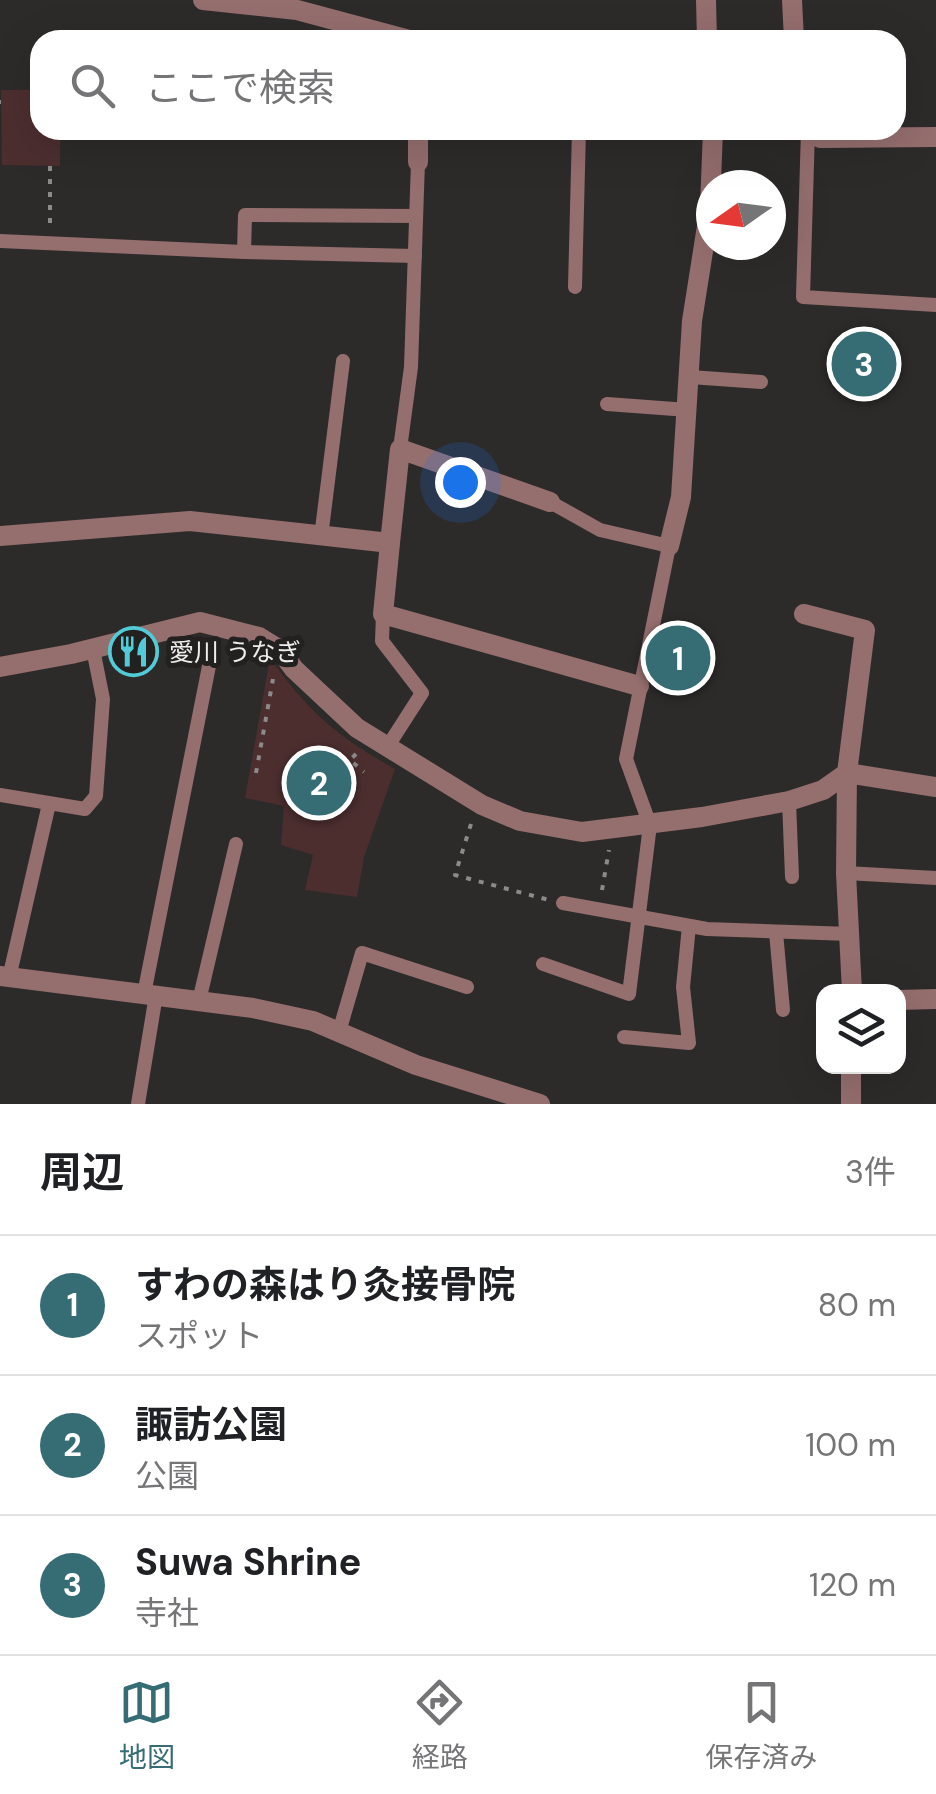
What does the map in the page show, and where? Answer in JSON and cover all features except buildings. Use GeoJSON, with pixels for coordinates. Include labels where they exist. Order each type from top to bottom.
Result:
{"type":"FeatureCollection","features":[{"type":"Feature","properties":{"kind":"street"},"geometry":{"type":"LineString","coordinates":[[203,0],[297,10],[371,30]]}},
{"type":"Feature","properties":{"kind":"street"},"geometry":{"type":"LineString","coordinates":[[706,0],[706,30]]}},
{"type":"Feature","properties":{"kind":"street"},"geometry":{"type":"LineString","coordinates":[[792,0],[794,30]]}},
{"type":"Feature","properties":{"kind":"street"},"geometry":{"type":"LineString","coordinates":[[906,137],[936,137]]}},
{"type":"Feature","properties":{"kind":"street"},"geometry":{"type":"LineString","coordinates":[[418,140],[418,162]]}},
{"type":"Feature","properties":{"kind":"street"},"geometry":{"type":"LineString","coordinates":[[669,546],[681,497],[692,321],[710,206],[713,140]]}},
{"type":"Feature","properties":{"kind":"street"},"geometry":{"type":"LineString","coordinates":[[550,502],[400,449],[383,614],[639,686]]}},
{"type":"Feature","properties":{"kind":"street"},"geometry":{"type":"LineString","coordinates":[[0,536],[190,521],[320,538],[390,542]]}},
{"type":"Feature","properties":{"kind":"street"},"geometry":{"type":"LineString","coordinates":[[804,614],[865,630],[847,773],[846,874],[852,984]]}},
{"type":"Feature","properties":{"kind":"street"},"geometry":{"type":"LineString","coordinates":[[0,667],[200,622],[259,637],[280,650],[294,670],[357,728],[482,805],[520,821],[582,832],[789,801],[823,790],[847,773],[936,787]]}},
{"type":"Feature","properties":{"kind":"street"},"geometry":{"type":"LineString","coordinates":[[5,977],[253,1008],[313,1021],[416,1065],[540,1104]]}},
{"type":"Feature","properties":{"kind":"street"},"geometry":{"type":"LineString","coordinates":[[906,1000],[936,999]]}},
{"type":"Feature","properties":{"kind":"street"},"geometry":{"type":"LineString","coordinates":[[851,1074],[851,1104]]}},
{"type":"Feature","properties":{"kind":"lane"},"geometry":{"type":"LineString","coordinates":[[575,287],[579,140]]}},
{"type":"Feature","properties":{"kind":"lane"},"geometry":{"type":"LineString","coordinates":[[808,140],[804,297],[936,305]]}},
{"type":"Feature","properties":{"kind":"lane"},"geometry":{"type":"LineString","coordinates":[[400,449],[411,368],[418,162]]}},
{"type":"Feature","properties":{"kind":"lane"},"geometry":{"type":"LineString","coordinates":[[244,252],[245,214],[416,216]]}},
{"type":"Feature","properties":{"kind":"lane"},"geometry":{"type":"LineString","coordinates":[[0,241],[415,256]]}},
{"type":"Feature","properties":{"kind":"lane"},"geometry":{"type":"LineString","coordinates":[[320,538],[343,360]]}},
{"type":"Feature","properties":{"kind":"lane"},"geometry":{"type":"LineString","coordinates":[[690,377],[761,382]]}},
{"type":"Feature","properties":{"kind":"lane"},"geometry":{"type":"LineString","coordinates":[[607,404],[688,410]]}},
{"type":"Feature","properties":{"kind":"lane"},"geometry":{"type":"LineString","coordinates":[[543,964],[629,994],[650,824],[626,758],[669,546],[600,530],[550,502]]}},
{"type":"Feature","properties":{"kind":"lane"},"geometry":{"type":"LineString","coordinates":[[383,614],[382,641],[422,693],[388,746]]}},
{"type":"Feature","properties":{"kind":"lane"},"geometry":{"type":"LineString","coordinates":[[0,796],[85,808],[96,796],[103,700],[93,649]]}},
{"type":"Feature","properties":{"kind":"lane"},"geometry":{"type":"LineString","coordinates":[[138,1104],[150,995],[212,656]]}},
{"type":"Feature","properties":{"kind":"lane"},"geometry":{"type":"LineString","coordinates":[[789,801],[792,877]]}},
{"type":"Feature","properties":{"kind":"lane"},"geometry":{"type":"LineString","coordinates":[[5,977],[48,804]]}},
{"type":"Feature","properties":{"kind":"lane"},"geometry":{"type":"LineString","coordinates":[[199,1001],[236,844]]}},
{"type":"Feature","properties":{"kind":"lane"},"geometry":{"type":"LineString","coordinates":[[846,874],[936,878]]}},
{"type":"Feature","properties":{"kind":"lane"},"geometry":{"type":"LineString","coordinates":[[563,903],[689,926],[851,934]]}},
{"type":"Feature","properties":{"kind":"lane"},"geometry":{"type":"LineString","coordinates":[[624,1037],[689,1043],[684,987],[689,926]]}},
{"type":"Feature","properties":{"kind":"lane"},"geometry":{"type":"LineString","coordinates":[[776,932],[784,1010]]}},
{"type":"Feature","properties":{"kind":"lane"},"geometry":{"type":"LineString","coordinates":[[339,1032],[362,954],[467,987]]}},
{"type":"Feature","properties":{"kind":"path"},"geometry":{"type":"LineString","coordinates":[[50,166],[50,242]]}},
{"type":"Feature","properties":{"kind":"path"},"geometry":{"type":"LineString","coordinates":[[256,773],[274,671],[286,683]]}},
{"type":"Feature","properties":{"kind":"path"},"geometry":{"type":"LineString","coordinates":[[472,822],[454,875],[563,903]]}},
{"type":"Feature","properties":{"kind":"path"},"geometry":{"type":"LineString","coordinates":[[599,910],[612,828]]}},
{"type":"Feature","properties":{"kind":"shaded area"},"geometry":{"type":"Polygon","coordinates":[[[1,90],[30,90],[30,140],[60,140],[60,166],[2,165],[1,90]]]}},
{"type":"Feature","properties":{"kind":"shaded area"},"geometry":{"type":"Polygon","coordinates":[[[270,658],[325,721],[395,769],[364,857],[357,897],[305,890],[313,855],[281,845],[284,806],[245,798],[270,658]]]}},
{"type":"Feature","properties":{"kind":"place","name":"Suwa Shrine"},"geometry":{"type":"Point","coordinates":[864,364]}},
{"type":"Feature","properties":{"kind":"place","name":"愛川 うなぎ"},"geometry":{"type":"Point","coordinates":[134,652]}},
{"type":"Feature","properties":{"kind":"place","name":"すわの森はり灸接骨院"},"geometry":{"type":"Point","coordinates":[678,658]}},
{"type":"Feature","properties":{"kind":"place","name":"諏訪公園"},"geometry":{"type":"Point","coordinates":[319,783]}}]}
